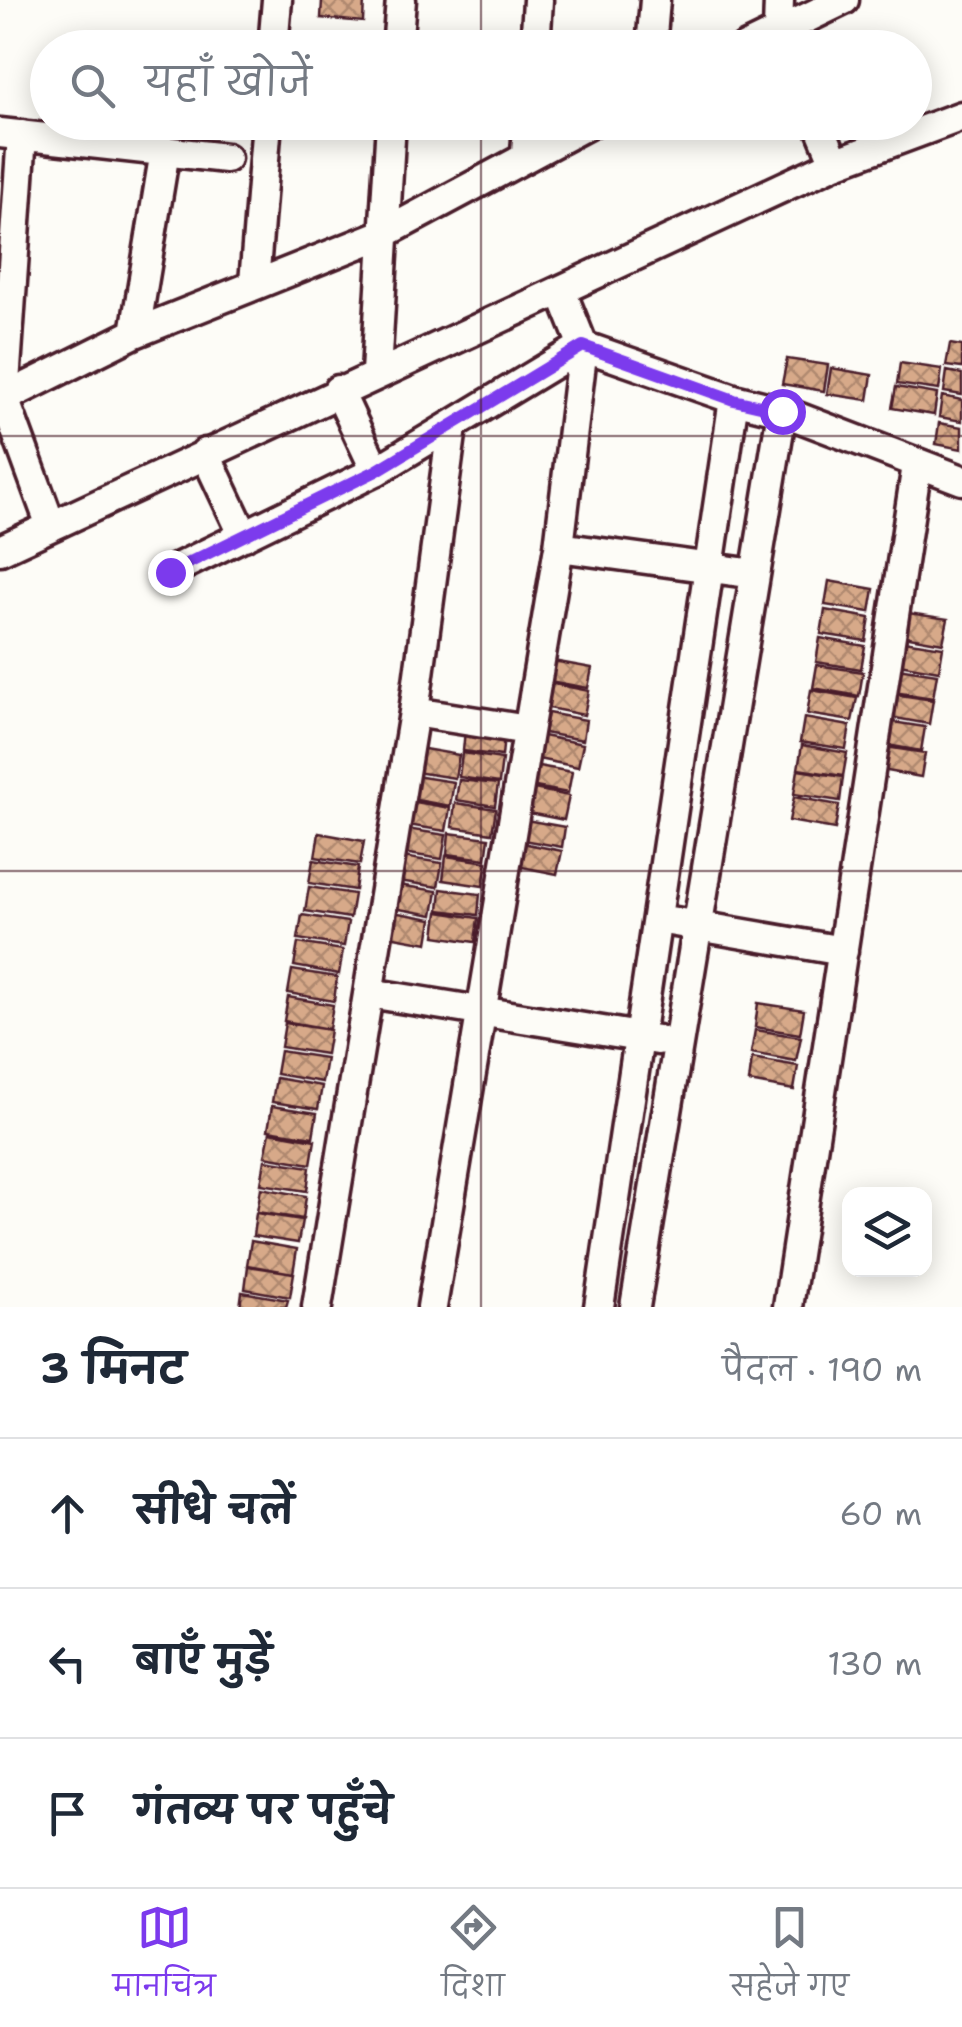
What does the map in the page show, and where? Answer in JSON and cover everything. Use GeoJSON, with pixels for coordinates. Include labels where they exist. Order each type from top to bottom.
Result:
{"type":"FeatureCollection","features":[{"type":"Feature","properties":{"kind":"street"},"geometry":{"type":"LineString","coordinates":[[274,30],[277,0]]}},
{"type":"Feature","properties":{"kind":"street"},"geometry":{"type":"LineString","coordinates":[[398,30],[401,0]]}},
{"type":"Feature","properties":{"kind":"street"},"geometry":{"type":"LineString","coordinates":[[536,30],[538,0]]}},
{"type":"Feature","properties":{"kind":"street"},"geometry":{"type":"LineString","coordinates":[[652,30],[654,0]]}},
{"type":"Feature","properties":{"kind":"street"},"geometry":{"type":"LineString","coordinates":[[779,0],[781,30]]}},
{"type":"Feature","properties":{"kind":"street"},"geometry":{"type":"LineString","coordinates":[[796,30],[844,0]]}},
{"type":"Feature","properties":{"kind":"street"},"geometry":{"type":"LineString","coordinates":[[932,127],[962,116]]}},
{"type":"Feature","properties":{"kind":"street"},"geometry":{"type":"LineString","coordinates":[[11,134],[2,399],[50,526]]}},
{"type":"Feature","properties":{"kind":"street"},"geometry":{"type":"LineString","coordinates":[[66,140],[226,158]]}},
{"type":"Feature","properties":{"kind":"street"},"geometry":{"type":"LineString","coordinates":[[254,283],[266,140]]}},
{"type":"Feature","properties":{"kind":"street"},"geometry":{"type":"LineString","coordinates":[[0,550],[50,526],[214,472],[347,409],[376,372],[390,140]]}},
{"type":"Feature","properties":{"kind":"street"},"geometry":{"type":"LineString","coordinates":[[526,154],[527,140]]}},
{"type":"Feature","properties":{"kind":"street"},"geometry":{"type":"LineString","coordinates":[[2,399],[136,334],[382,234],[555,140]]}},
{"type":"Feature","properties":{"kind":"street"},"geometry":{"type":"LineString","coordinates":[[825,140],[835,163]]}},
{"type":"Feature","properties":{"kind":"street"},"geometry":{"type":"LineString","coordinates":[[170,572],[376,471],[452,427],[572,317],[835,163],[897,140]]}},
{"type":"Feature","properties":{"kind":"street"},"geometry":{"type":"LineString","coordinates":[[136,334],[166,151]]}},
{"type":"Feature","properties":{"kind":"street"},"geometry":{"type":"LineString","coordinates":[[432,1307],[559,547],[572,317]]}},
{"type":"Feature","properties":{"kind":"street"},"geometry":{"type":"LineString","coordinates":[[376,372],[572,317],[734,400],[782,411],[916,466],[962,480]]}},
{"type":"Feature","properties":{"kind":"street"},"geometry":{"type":"LineString","coordinates":[[599,1307],[734,400]]}},
{"type":"Feature","properties":{"kind":"street"},"geometry":{"type":"LineString","coordinates":[[347,409],[376,471]]}},
{"type":"Feature","properties":{"kind":"street"},"geometry":{"type":"LineString","coordinates":[[635,1307],[782,411]]}},
{"type":"Feature","properties":{"kind":"street"},"geometry":{"type":"LineString","coordinates":[[317,1307],[414,712],[452,427]]}},
{"type":"Feature","properties":{"kind":"street"},"geometry":{"type":"LineString","coordinates":[[788,1307],[916,466]]}},
{"type":"Feature","properties":{"kind":"street"},"geometry":{"type":"LineString","coordinates":[[214,472],[244,536]]}},
{"type":"Feature","properties":{"kind":"street"},"geometry":{"type":"LineString","coordinates":[[559,547],[756,574]]}},
{"type":"Feature","properties":{"kind":"street"},"geometry":{"type":"LineString","coordinates":[[414,712],[528,730]]}},
{"type":"Feature","properties":{"kind":"street"},"geometry":{"type":"LineString","coordinates":[[658,919],[843,952]]}},
{"type":"Feature","properties":{"kind":"street"},"geometry":{"type":"LineString","coordinates":[[369,993],[679,1045]]}},
{"type":"Feature","properties":{"kind":"building"},"geometry":{"type":"Polygon","coordinates":[[[322,0],[364,0],[363,22],[321,18],[322,0]]]}},
{"type":"Feature","properties":{"kind":"building"},"geometry":{"type":"Polygon","coordinates":[[[950,344],[962,346],[962,368],[946,366],[950,344]]]}},
{"type":"Feature","properties":{"kind":"building"},"geometry":{"type":"Polygon","coordinates":[[[787,359],[828,365],[824,391],[782,384],[787,359]]]}},
{"type":"Feature","properties":{"kind":"building"},"geometry":{"type":"Polygon","coordinates":[[[900,363],[942,369],[939,390],[897,384],[900,363]]]}},
{"type":"Feature","properties":{"kind":"building"},"geometry":{"type":"Polygon","coordinates":[[[831,368],[872,375],[868,400],[827,394],[831,368]]]}},
{"type":"Feature","properties":{"kind":"building"},"geometry":{"type":"Polygon","coordinates":[[[947,371],[962,374],[962,395],[944,392],[947,371]]]}},
{"type":"Feature","properties":{"kind":"building"},"geometry":{"type":"Polygon","coordinates":[[[896,387],[937,394],[934,415],[892,408],[896,387]]]}},
{"type":"Feature","properties":{"kind":"building"},"geometry":{"type":"Polygon","coordinates":[[[942,396],[962,400],[962,421],[939,417],[942,396]]]}},
{"type":"Feature","properties":{"kind":"building"},"geometry":{"type":"Polygon","coordinates":[[[939,423],[962,427],[962,449],[936,444],[939,423]]]}},
{"type":"Feature","properties":{"kind":"building"},"geometry":{"type":"Polygon","coordinates":[[[829,581],[874,589],[870,612],[825,605],[829,581]]]}},
{"type":"Feature","properties":{"kind":"building"},"geometry":{"type":"Polygon","coordinates":[[[825,610],[870,618],[866,641],[821,634],[825,610]]]}},
{"type":"Feature","properties":{"kind":"building"},"geometry":{"type":"Polygon","coordinates":[[[902,612],[948,619],[943,643],[898,635],[902,612]]]}},
{"type":"Feature","properties":{"kind":"building"},"geometry":{"type":"Polygon","coordinates":[[[820,638],[865,646],[861,669],[816,662],[820,638]]]}},
{"type":"Feature","properties":{"kind":"building"},"geometry":{"type":"Polygon","coordinates":[[[897,640],[943,647],[939,671],[893,663],[897,640]]]}},
{"type":"Feature","properties":{"kind":"building"},"geometry":{"type":"Polygon","coordinates":[[[553,661],[592,668],[588,688],[549,681],[553,661]]]}},
{"type":"Feature","properties":{"kind":"building"},"geometry":{"type":"Polygon","coordinates":[[[817,665],[863,672],[859,696],[813,688],[817,665]]]}},
{"type":"Feature","properties":{"kind":"building"},"geometry":{"type":"Polygon","coordinates":[[[891,667],[937,674],[933,698],[887,691],[891,667]]]}},
{"type":"Feature","properties":{"kind":"building"},"geometry":{"type":"Polygon","coordinates":[[[549,683],[589,691],[584,715],[544,707],[549,683]]]}},
{"type":"Feature","properties":{"kind":"building"},"geometry":{"type":"Polygon","coordinates":[[[811,690],[857,698],[852,721],[807,714],[811,690]]]}},
{"type":"Feature","properties":{"kind":"building"},"geometry":{"type":"Polygon","coordinates":[[[887,693],[933,700],[929,724],[884,716],[887,693]]]}},
{"type":"Feature","properties":{"kind":"building"},"geometry":{"type":"Polygon","coordinates":[[[548,713],[586,720],[583,740],[544,733],[548,713]]]}},
{"type":"Feature","properties":{"kind":"building"},"geometry":{"type":"Polygon","coordinates":[[[804,718],[850,726],[846,749],[800,742],[804,718]]]}},
{"type":"Feature","properties":{"kind":"building"},"geometry":{"type":"Polygon","coordinates":[[[880,720],[925,727],[921,751],[876,743],[880,720]]]}},
{"type":"Feature","properties":{"kind":"building"},"geometry":{"type":"Polygon","coordinates":[[[465,730],[504,735],[502,756],[463,751],[465,730]]]}},
{"type":"Feature","properties":{"kind":"building"},"geometry":{"type":"Polygon","coordinates":[[[543,736],[583,744],[578,767],[538,759],[543,736]]]}},
{"type":"Feature","properties":{"kind":"building"},"geometry":{"type":"Polygon","coordinates":[[[802,745],[847,753],[843,776],[798,769],[802,745]]]}},
{"type":"Feature","properties":{"kind":"building"},"geometry":{"type":"Polygon","coordinates":[[[879,746],[925,753],[921,777],[876,769],[879,746]]]}},
{"type":"Feature","properties":{"kind":"building"},"geometry":{"type":"Polygon","coordinates":[[[413,747],[459,755],[455,778],[409,771],[413,747]]]}},
{"type":"Feature","properties":{"kind":"building"},"geometry":{"type":"Polygon","coordinates":[[[462,753],[502,759],[499,783],[459,777],[462,753]]]}},
{"type":"Feature","properties":{"kind":"building"},"geometry":{"type":"Polygon","coordinates":[[[533,765],[572,772],[568,793],[530,786],[533,765]]]}},
{"type":"Feature","properties":{"kind":"building"},"geometry":{"type":"Polygon","coordinates":[[[798,770],[843,777],[840,801],[794,794],[798,770]]]}},
{"type":"Feature","properties":{"kind":"building"},"geometry":{"type":"Polygon","coordinates":[[[409,775],[454,782],[450,806],[405,798],[409,775]]]}},
{"type":"Feature","properties":{"kind":"building"},"geometry":{"type":"Polygon","coordinates":[[[459,780],[498,784],[495,806],[456,800],[459,780]]]}},
{"type":"Feature","properties":{"kind":"building"},"geometry":{"type":"Polygon","coordinates":[[[529,788],[569,796],[564,820],[524,812],[529,788]]]}},
{"type":"Feature","properties":{"kind":"building"},"geometry":{"type":"Polygon","coordinates":[[[794,797],[839,805],[835,829],[789,821],[794,797]]]}},
{"type":"Feature","properties":{"kind":"building"},"geometry":{"type":"Polygon","coordinates":[[[404,800],[450,808],[446,831],[401,824],[404,800]]]}},
{"type":"Feature","properties":{"kind":"building"},"geometry":{"type":"Polygon","coordinates":[[[455,803],[496,809],[492,833],[452,827],[455,803]]]}},
{"type":"Feature","properties":{"kind":"building"},"geometry":{"type":"Polygon","coordinates":[[[526,820],[565,827],[562,847],[523,840],[526,820]]]}},
{"type":"Feature","properties":{"kind":"building"},"geometry":{"type":"Polygon","coordinates":[[[400,828],[446,835],[442,859],[396,852],[400,828]]]}},
{"type":"Feature","properties":{"kind":"building"},"geometry":{"type":"Polygon","coordinates":[[[319,833],[364,841],[360,864],[315,857],[319,833]]]}},
{"type":"Feature","properties":{"kind":"building"},"geometry":{"type":"Polygon","coordinates":[[[449,833],[489,838],[486,859],[447,854],[449,833]]]}},
{"type":"Feature","properties":{"kind":"building"},"geometry":{"type":"Polygon","coordinates":[[[522,843],[562,851],[557,874],[517,866],[522,843]]]}},
{"type":"Feature","properties":{"kind":"building"},"geometry":{"type":"Polygon","coordinates":[[[396,856],[442,863],[438,887],[392,880],[396,856]]]}},
{"type":"Feature","properties":{"kind":"building"},"geometry":{"type":"Polygon","coordinates":[[[446,856],[487,862],[483,886],[443,880],[446,856]]]}},
{"type":"Feature","properties":{"kind":"building"},"geometry":{"type":"Polygon","coordinates":[[[313,860],[358,867],[355,890],[309,883],[313,860]]]}},
{"type":"Feature","properties":{"kind":"building"},"geometry":{"type":"Polygon","coordinates":[[[392,884],[437,891],[433,915],[388,907],[392,884]]]}},
{"type":"Feature","properties":{"kind":"building"},"geometry":{"type":"Polygon","coordinates":[[[309,887],[354,894],[350,918],[305,911],[309,887]]]}},
{"type":"Feature","properties":{"kind":"building"},"geometry":{"type":"Polygon","coordinates":[[[441,889],[480,894],[478,915],[439,910],[441,889]]]}},
{"type":"Feature","properties":{"kind":"building"},"geometry":{"type":"Polygon","coordinates":[[[387,911],[432,919],[428,943],[383,935],[387,911]]]}},
{"type":"Feature","properties":{"kind":"building"},"geometry":{"type":"Polygon","coordinates":[[[438,912],[478,918],[475,942],[435,936],[438,912]]]}},
{"type":"Feature","properties":{"kind":"building"},"geometry":{"type":"Polygon","coordinates":[[[302,915],[348,922],[344,946],[298,939],[302,915]]]}},
{"type":"Feature","properties":{"kind":"building"},"geometry":{"type":"Polygon","coordinates":[[[298,943],[343,950],[339,974],[294,966],[298,943]]]}},
{"type":"Feature","properties":{"kind":"building"},"geometry":{"type":"Polygon","coordinates":[[[292,970],[337,977],[334,1001],[288,993],[292,970]]]}},
{"type":"Feature","properties":{"kind":"building"},"geometry":{"type":"Polygon","coordinates":[[[288,997],[333,1005],[329,1029],[284,1021],[288,997]]]}},
{"type":"Feature","properties":{"kind":"building"},"geometry":{"type":"Polygon","coordinates":[[[758,1003],[804,1010],[800,1034],[755,1027],[758,1003]]]}},
{"type":"Feature","properties":{"kind":"building"},"geometry":{"type":"Polygon","coordinates":[[[285,1023],[330,1030],[326,1054],[281,1047],[285,1023]]]}},
{"type":"Feature","properties":{"kind":"building"},"geometry":{"type":"Polygon","coordinates":[[[755,1030],[801,1037],[796,1061],[751,1053],[755,1030]]]}},
{"type":"Feature","properties":{"kind":"building"},"geometry":{"type":"Polygon","coordinates":[[[280,1051],[326,1058],[322,1082],[276,1074],[280,1051]]]}},
{"type":"Feature","properties":{"kind":"building"},"geometry":{"type":"Polygon","coordinates":[[[752,1058],[798,1066],[794,1090],[749,1082],[752,1058]]]}},
{"type":"Feature","properties":{"kind":"building"},"geometry":{"type":"Polygon","coordinates":[[[276,1078],[322,1086],[318,1109],[272,1102],[276,1078]]]}},
{"type":"Feature","properties":{"kind":"building"},"geometry":{"type":"Polygon","coordinates":[[[272,1106],[317,1113],[313,1137],[268,1130],[272,1106]]]}},
{"type":"Feature","properties":{"kind":"building"},"geometry":{"type":"Polygon","coordinates":[[[270,1132],[315,1140],[311,1164],[265,1156],[270,1132]]]}},
{"type":"Feature","properties":{"kind":"building"},"geometry":{"type":"Polygon","coordinates":[[[265,1160],[310,1167],[307,1191],[261,1184],[265,1160]]]}},
{"type":"Feature","properties":{"kind":"building"},"geometry":{"type":"Polygon","coordinates":[[[261,1188],[306,1196],[303,1219],[257,1212],[261,1188]]]}},
{"type":"Feature","properties":{"kind":"building"},"geometry":{"type":"Polygon","coordinates":[[[256,1213],[302,1220],[298,1243],[253,1236],[256,1213]]]}},
{"type":"Feature","properties":{"kind":"building"},"geometry":{"type":"Polygon","coordinates":[[[251,1241],[297,1249],[293,1273],[247,1265],[251,1241]]]}},
{"type":"Feature","properties":{"kind":"building"},"geometry":{"type":"Polygon","coordinates":[[[248,1266],[294,1273],[290,1297],[245,1289],[248,1266]]]}},
{"type":"Feature","properties":{"kind":"building"},"geometry":{"type":"Polygon","coordinates":[[[242,1292],[288,1300],[286,1307],[240,1307],[242,1292]]]}},
{"type":"Feature","properties":{"kind":"route"},"geometry":{"type":"LineString","coordinates":[[170,572],[376,471],[583,346],[734,400],[782,411]]}}]}
